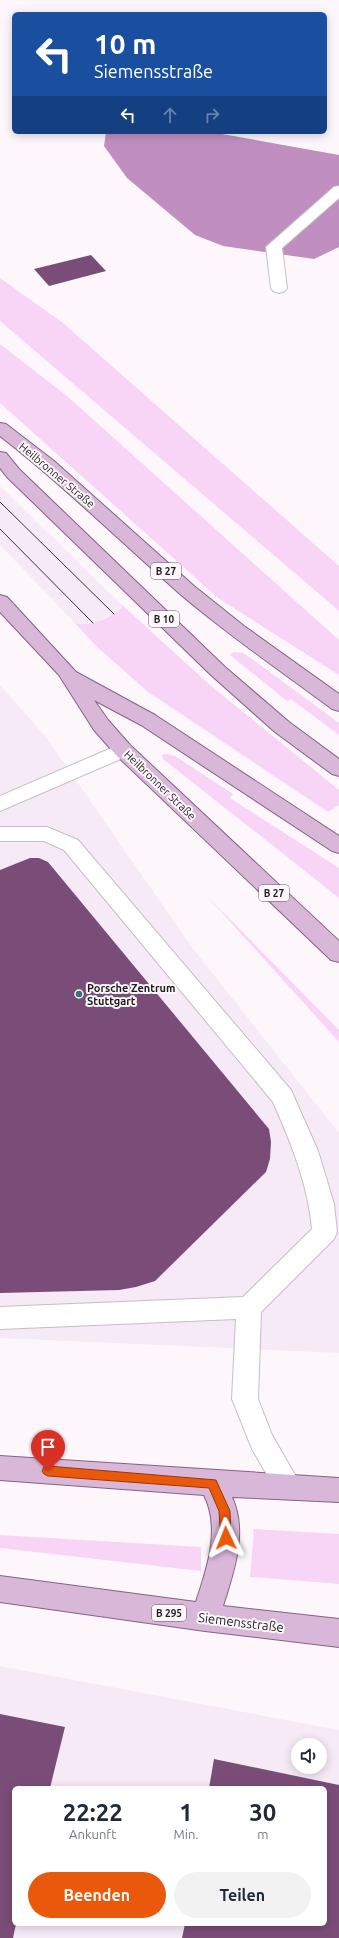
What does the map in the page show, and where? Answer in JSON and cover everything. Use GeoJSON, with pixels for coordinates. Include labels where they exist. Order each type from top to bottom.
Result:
{"type":"FeatureCollection","features":[{"type":"Feature","properties":{"kind":"main road","name":"Heilbronner Straße"},"geometry":{"type":"LineString","coordinates":[[0,428],[48,466],[187,590],[237,630],[339,704]]}},
{"type":"Feature","properties":{"kind":"main road","name":"B 10"},"geometry":{"type":"LineString","coordinates":[[0,457],[14,473],[218,671],[282,727],[339,769]]}},
{"type":"Feature","properties":{"kind":"main road","name":"Heilbronner Straße"},"geometry":{"type":"LineString","coordinates":[[0,601],[66,671],[101,725],[123,750],[339,954]]}},
{"type":"Feature","properties":{"kind":"main road"},"geometry":{"type":"LineString","coordinates":[[66,671],[88,688],[148,720],[339,846]]}},
{"type":"Feature","properties":{"kind":"main road"},"geometry":{"type":"LineString","coordinates":[[0,1468],[289,1488],[339,1490]]}},
{"type":"Feature","properties":{"kind":"main road"},"geometry":{"type":"LineString","coordinates":[[205,1618],[222,1563],[226,1538],[224,1511],[212,1483]]}},
{"type":"Feature","properties":{"kind":"main road","name":"Siemensstraße"},"geometry":{"type":"LineString","coordinates":[[0,1589],[205,1618],[339,1633]]}},
{"type":"Feature","properties":{"kind":"lane"},"geometry":{"type":"LineString","coordinates":[[279,288],[274,247],[339,190]]}},
{"type":"Feature","properties":{"kind":"lane"},"geometry":{"type":"LineString","coordinates":[[0,804],[123,750]]}},
{"type":"Feature","properties":{"kind":"lane"},"geometry":{"type":"LineString","coordinates":[[0,834],[47,834],[71,845],[241,1045],[283,1097],[306,1151],[322,1204],[325,1232],[249,1308],[245,1399],[261,1441],[289,1488]]}},
{"type":"Feature","properties":{"kind":"lane"},"geometry":{"type":"LineString","coordinates":[[0,1318],[249,1308]]}},
{"type":"Feature","properties":{"kind":"shaded area"},"geometry":{"type":"Polygon","coordinates":[[[106,134],[222,134],[339,155],[339,247],[314,259],[223,246],[195,235],[127,178],[104,146],[106,134]]]}},
{"type":"Feature","properties":{"kind":"shaded area"},"geometry":{"type":"Polygon","coordinates":[[[0,278],[63,323],[339,566],[339,611],[0,321],[0,278]]]}},
{"type":"Feature","properties":{"kind":"shaded area"},"geometry":{"type":"Polygon","coordinates":[[[0,344],[67,396],[339,640],[339,675],[218,598],[0,403],[0,344]]]}},
{"type":"Feature","properties":{"kind":"shaded area"},"geometry":{"type":"Polygon","coordinates":[[[0,486],[121,604],[122,608],[114,614],[93,623],[79,625],[75,623],[0,545],[0,486]]]}},
{"type":"Feature","properties":{"kind":"shaded area"},"geometry":{"type":"Polygon","coordinates":[[[121,604],[210,685],[339,790],[339,805],[328,812],[148,692],[97,647],[75,623],[87,624],[100,621],[122,608],[121,604]]]}},
{"type":"Feature","properties":{"kind":"shaded area"},"geometry":{"type":"Polygon","coordinates":[[[234,652],[243,653],[255,661],[339,723],[339,735],[291,699],[287,701],[230,655],[234,652]]]}},
{"type":"Feature","properties":{"kind":"shaded area"},"geometry":{"type":"Polygon","coordinates":[[[0,685],[46,737],[191,946],[339,1133],[339,1353],[0,1338],[0,685]]]}},
{"type":"Feature","properties":{"kind":"shaded area"},"geometry":{"type":"Polygon","coordinates":[[[165,754],[175,756],[233,794],[230,798],[339,868],[339,898],[163,759],[162,755],[165,754]]]}},
{"type":"Feature","properties":{"kind":"shaded area"},"geometry":{"type":"Polygon","coordinates":[[[207,896],[339,1030],[339,1042],[207,896]]]}},
{"type":"Feature","properties":{"kind":"shaded area"},"geometry":{"type":"Polygon","coordinates":[[[254,1529],[339,1534],[339,1584],[250,1577],[254,1529]]]}},
{"type":"Feature","properties":{"kind":"shaded area"},"geometry":{"type":"Polygon","coordinates":[[[0,1535],[201,1547],[201,1571],[0,1548],[0,1535]]]}},
{"type":"Feature","properties":{"kind":"shaded area"},"geometry":{"type":"Polygon","coordinates":[[[0,1666],[339,1730],[339,1938],[0,1938],[0,1666]]]}},
{"type":"Feature","properties":{"kind":"building"},"geometry":{"type":"Polygon","coordinates":[[[91,255],[106,271],[49,286],[34,269],[91,255]]]}},
{"type":"Feature","properties":{"kind":"building","name":"Porsche Zentrum Stuttgart"},"geometry":{"type":"Polygon","coordinates":[[[30,858],[39,858],[48,862],[269,1129],[271,1142],[270,1159],[266,1172],[155,1281],[136,1287],[119,1290],[0,1293],[0,870],[30,858]]]}},
{"type":"Feature","properties":{"kind":"building"},"geometry":{"type":"Polygon","coordinates":[[[0,1714],[65,1727],[50,1786],[12,1786],[12,1926],[16,1926],[13,1938],[0,1938],[0,1714]]]}},
{"type":"Feature","properties":{"kind":"building"},"geometry":{"type":"Polygon","coordinates":[[[214,1759],[339,1785],[339,1938],[182,1938],[185,1926],[327,1926],[327,1786],[209,1786],[214,1759]]]}},
{"type":"Feature","properties":{"kind":"tram line"},"geometry":{"type":"LineString","coordinates":[[0,502],[114,614]]}},
{"type":"Feature","properties":{"kind":"tram line"},"geometry":{"type":"LineString","coordinates":[[0,529],[93,623]]}},
{"type":"Feature","properties":{"kind":"place","name":"Porsche Zentrum Stuttgart"},"geometry":{"type":"Point","coordinates":[79,994]}},
{"type":"Feature","properties":{"kind":"route"},"geometry":{"type":"LineString","coordinates":[[48,1471],[212,1483],[224,1511],[226,1538]]}}]}
